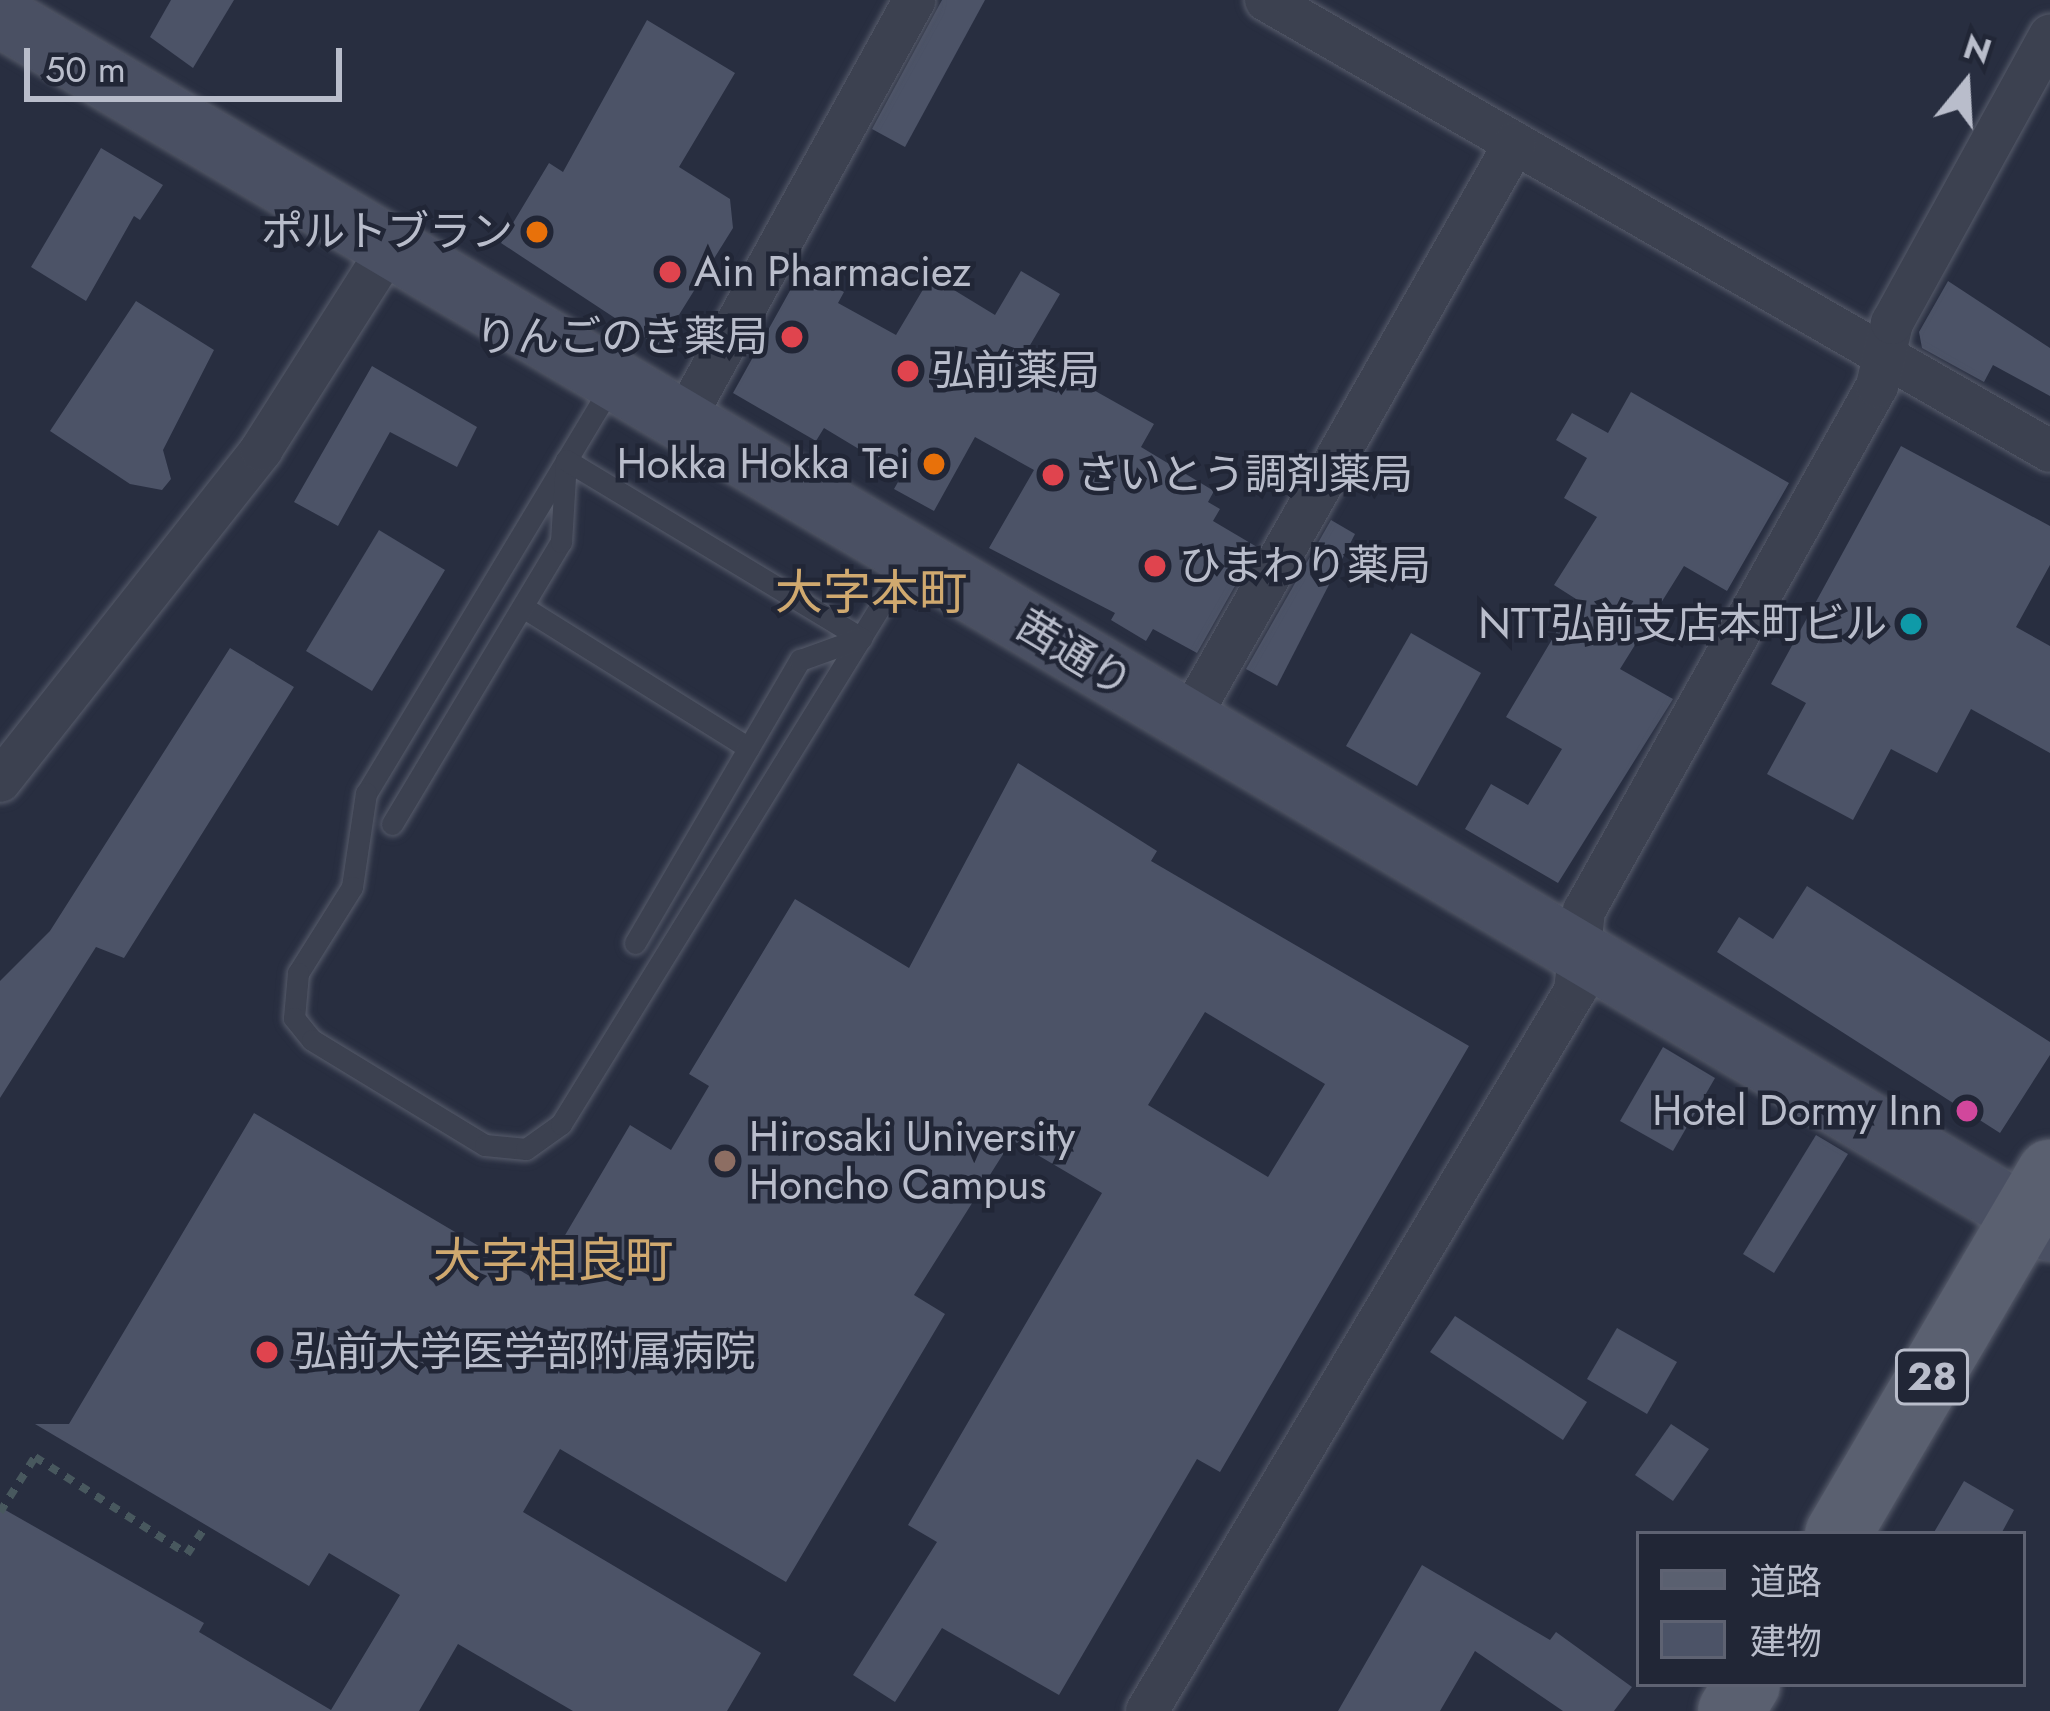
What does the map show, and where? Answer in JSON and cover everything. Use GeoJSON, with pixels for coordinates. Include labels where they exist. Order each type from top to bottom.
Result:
{"type":"FeatureCollection","features":[{"type":"Feature","properties":{"kind":"main road","name":"28"},"geometry":{"type":"LineString","coordinates":[[1840,1531],[2042,1208]]}},
{"type":"Feature","properties":{"kind":"street"},"geometry":{"type":"LineString","coordinates":[[683,422],[914,0]]}},
{"type":"Feature","properties":{"kind":"street"},"geometry":{"type":"LineString","coordinates":[[1266,0],[2050,451]]}},
{"type":"Feature","properties":{"kind":"street","name":"茜通り"},"geometry":{"type":"LineString","coordinates":[[0,16],[1576,952],[2042,1208]]}},
{"type":"Feature","properties":{"kind":"street"},"geometry":{"type":"LineString","coordinates":[[1147,1711],[1575,991],[1584,911],[1877,386],[1892,323],[2050,36]]}},
{"type":"Feature","properties":{"kind":"street"},"geometry":{"type":"LineString","coordinates":[[1187,722],[1515,143]]}},
{"type":"Feature","properties":{"kind":"street"},"geometry":{"type":"LineString","coordinates":[[0,781],[261,450],[389,248]]}},
{"type":"Feature","properties":{"kind":"lane"},"geometry":{"type":"LineString","coordinates":[[614,380],[366,793],[352,887],[298,973],[294,1018],[312,1040],[485,1145],[526,1149],[561,1124],[911,557]]}},
{"type":"Feature","properties":{"kind":"lane"},"geometry":{"type":"LineString","coordinates":[[392,824],[561,542],[566,460]]}},
{"type":"Feature","properties":{"kind":"lane"},"geometry":{"type":"LineString","coordinates":[[566,460],[861,638]]}},
{"type":"Feature","properties":{"kind":"lane"},"geometry":{"type":"LineString","coordinates":[[523,607],[749,748]]}},
{"type":"Feature","properties":{"kind":"lane"},"geometry":{"type":"LineString","coordinates":[[635,943],[800,660],[861,638]]}},
{"type":"Feature","properties":{"kind":"path"},"geometry":{"type":"LineString","coordinates":[[0,1513],[35,1457],[187,1554],[206,1526]]}},
{"type":"Feature","properties":{"kind":"building"},"geometry":{"type":"Polygon","coordinates":[[[171,0],[234,0],[193,68],[150,37],[171,0]]]}},
{"type":"Feature","properties":{"kind":"building"},"geometry":{"type":"Polygon","coordinates":[[[942,0],[985,0],[905,147],[872,129],[942,0]]]}},
{"type":"Feature","properties":{"kind":"building"},"geometry":{"type":"Polygon","coordinates":[[[647,20],[735,73],[679,167],[730,199],[733,228],[659,347],[501,243],[549,163],[563,172],[647,20]]]}},
{"type":"Feature","properties":{"kind":"building"},"geometry":{"type":"Polygon","coordinates":[[[101,148],[163,185],[140,220],[134,216],[86,301],[31,267],[101,148]]]}},
{"type":"Feature","properties":{"kind":"building"},"geometry":{"type":"Polygon","coordinates":[[[802,269],[844,292],[838,303],[896,335],[931,276],[995,315],[1021,271],[1060,294],[1026,352],[1154,424],[1141,447],[1214,491],[1208,502],[1220,509],[1213,521],[1257,547],[1197,653],[1153,629],[1146,641],[1111,620],[1115,613],[989,548],[1034,470],[975,437],[934,511],[894,489],[902,475],[824,428],[816,441],[733,393],[802,269]]]}},
{"type":"Feature","properties":{"kind":"building"},"geometry":{"type":"Polygon","coordinates":[[[1948,281],[2050,348],[2050,396],[1993,365],[1984,382],[1922,348],[1919,332],[1948,281]]]}},
{"type":"Feature","properties":{"kind":"building"},"geometry":{"type":"Polygon","coordinates":[[[136,301],[214,350],[163,450],[171,479],[162,490],[130,484],[50,431],[136,301]]]}},
{"type":"Feature","properties":{"kind":"building"},"geometry":{"type":"Polygon","coordinates":[[[372,366],[477,427],[457,467],[390,432],[338,526],[294,502],[372,366]]]}},
{"type":"Feature","properties":{"kind":"building"},"geometry":{"type":"Polygon","coordinates":[[[1631,392],[1789,483],[1727,591],[1684,566],[1620,669],[1673,699],[1558,883],[1465,829],[1491,784],[1528,805],[1562,749],[1506,717],[1576,599],[1554,585],[1597,517],[1564,498],[1587,458],[1556,440],[1572,413],[1608,433],[1631,392]]]}},
{"type":"Feature","properties":{"kind":"building","name":"NTT弘前支店本町ビル"},"geometry":{"type":"Polygon","coordinates":[[[1901,446],[2050,526],[2050,565],[2016,627],[2050,646],[2050,753],[1971,709],[1937,773],[1891,749],[1853,820],[1767,774],[1806,703],[1771,684],[1901,446]]]}},
{"type":"Feature","properties":{"kind":"building"},"geometry":{"type":"Polygon","coordinates":[[[1331,520],[1355,534],[1277,686],[1246,669],[1331,520]]]}},
{"type":"Feature","properties":{"kind":"building"},"geometry":{"type":"Polygon","coordinates":[[[379,530],[445,570],[372,691],[306,651],[379,530]]]}},
{"type":"Feature","properties":{"kind":"building"},"geometry":{"type":"Polygon","coordinates":[[[1411,633],[1481,673],[1417,786],[1346,746],[1411,633]]]}},
{"type":"Feature","properties":{"kind":"building"},"geometry":{"type":"Polygon","coordinates":[[[230,648],[294,687],[124,958],[96,947],[0,1098],[0,981],[50,931],[230,648]]]}},
{"type":"Feature","properties":{"kind":"building"},"geometry":{"type":"Polygon","coordinates":[[[1018,763],[1157,851],[1151,861],[1469,1046],[1220,1472],[1197,1459],[1059,1695],[942,1628],[895,1702],[853,1675],[937,1542],[908,1525],[1102,1193],[1012,1140],[914,1295],[945,1314],[786,1582],[560,1449],[523,1512],[761,1653],[727,1711],[573,1711],[458,1644],[419,1711],[0,1711],[0,1507],[204,1623],[199,1632],[331,1710],[400,1595],[329,1553],[309,1586],[35,1424],[69,1424],[254,1113],[538,1281],[630,1125],[671,1150],[709,1086],[689,1074],[795,899],[909,968],[1018,763]],[[1205,1012],[1148,1105],[1268,1177],[1325,1084],[1205,1012]]]}},
{"type":"Feature","properties":{"kind":"building"},"geometry":{"type":"Polygon","coordinates":[[[1807,886],[2050,1042],[2050,1055],[2000,1133],[1717,952],[1739,917],[1773,939],[1807,886]]]}},
{"type":"Feature","properties":{"kind":"building"},"geometry":{"type":"Polygon","coordinates":[[[1663,1047],[1715,1078],[1673,1151],[1620,1121],[1663,1047]]]}},
{"type":"Feature","properties":{"kind":"building"},"geometry":{"type":"Polygon","coordinates":[[[1816,1135],[1848,1154],[1774,1273],[1743,1254],[1816,1135]]]}},
{"type":"Feature","properties":{"kind":"building"},"geometry":{"type":"Polygon","coordinates":[[[1455,1316],[1587,1402],[1563,1440],[1430,1352],[1455,1316]]]}},
{"type":"Feature","properties":{"kind":"building"},"geometry":{"type":"Polygon","coordinates":[[[1617,1328],[1677,1362],[1647,1414],[1587,1379],[1617,1328]]]}},
{"type":"Feature","properties":{"kind":"building"},"geometry":{"type":"Polygon","coordinates":[[[1671,1424],[1709,1449],[1673,1501],[1635,1475],[1671,1424]]]}},
{"type":"Feature","properties":{"kind":"building"},"geometry":{"type":"Polygon","coordinates":[[[1964,1481],[2014,1510],[2003,1531],[1935,1531],[1964,1481]]]}},
{"type":"Feature","properties":{"kind":"building"},"geometry":{"type":"Polygon","coordinates":[[[1422,1565],[1550,1640],[1556,1632],[1632,1687],[1614,1711],[1563,1711],[1475,1651],[1440,1711],[1338,1711],[1422,1565]]]}},
{"type":"Feature","properties":{"kind":"place","name":"ポルトブラン"},"geometry":{"type":"Point","coordinates":[537,232]}},
{"type":"Feature","properties":{"kind":"place","name":"Ain Pharmaciez"},"geometry":{"type":"Point","coordinates":[670,272]}},
{"type":"Feature","properties":{"kind":"place","name":"りんごのき薬局"},"geometry":{"type":"Point","coordinates":[792,337]}},
{"type":"Feature","properties":{"kind":"place","name":"弘前薬局"},"geometry":{"type":"Point","coordinates":[908,371]}},
{"type":"Feature","properties":{"kind":"place","name":"Hokka Hokka Tei"},"geometry":{"type":"Point","coordinates":[934,464]}},
{"type":"Feature","properties":{"kind":"place","name":"さいとう調剤薬局"},"geometry":{"type":"Point","coordinates":[1053,475]}},
{"type":"Feature","properties":{"kind":"place","name":"ひまわり薬局"},"geometry":{"type":"Point","coordinates":[1155,566]}},
{"type":"Feature","properties":{"kind":"place","name":"NTT弘前支店本町ビル"},"geometry":{"type":"Point","coordinates":[1911,624]}},
{"type":"Feature","properties":{"kind":"place","name":"Hotel Dormy Inn"},"geometry":{"type":"Point","coordinates":[1967,1111]}},
{"type":"Feature","properties":{"kind":"place","name":"Hirosaki University Honcho Campus"},"geometry":{"type":"Point","coordinates":[725,1161]}},
{"type":"Feature","properties":{"kind":"place","name":"弘前大学医学部附属病院"},"geometry":{"type":"Point","coordinates":[267,1352]}},
{"type":"Feature","properties":{"kind":"district","name":"大字本町"},"geometry":{"type":"Point","coordinates":[871,593]}},
{"type":"Feature","properties":{"kind":"district","name":"大字相良町"},"geometry":{"type":"Point","coordinates":[553,1261]}}]}
